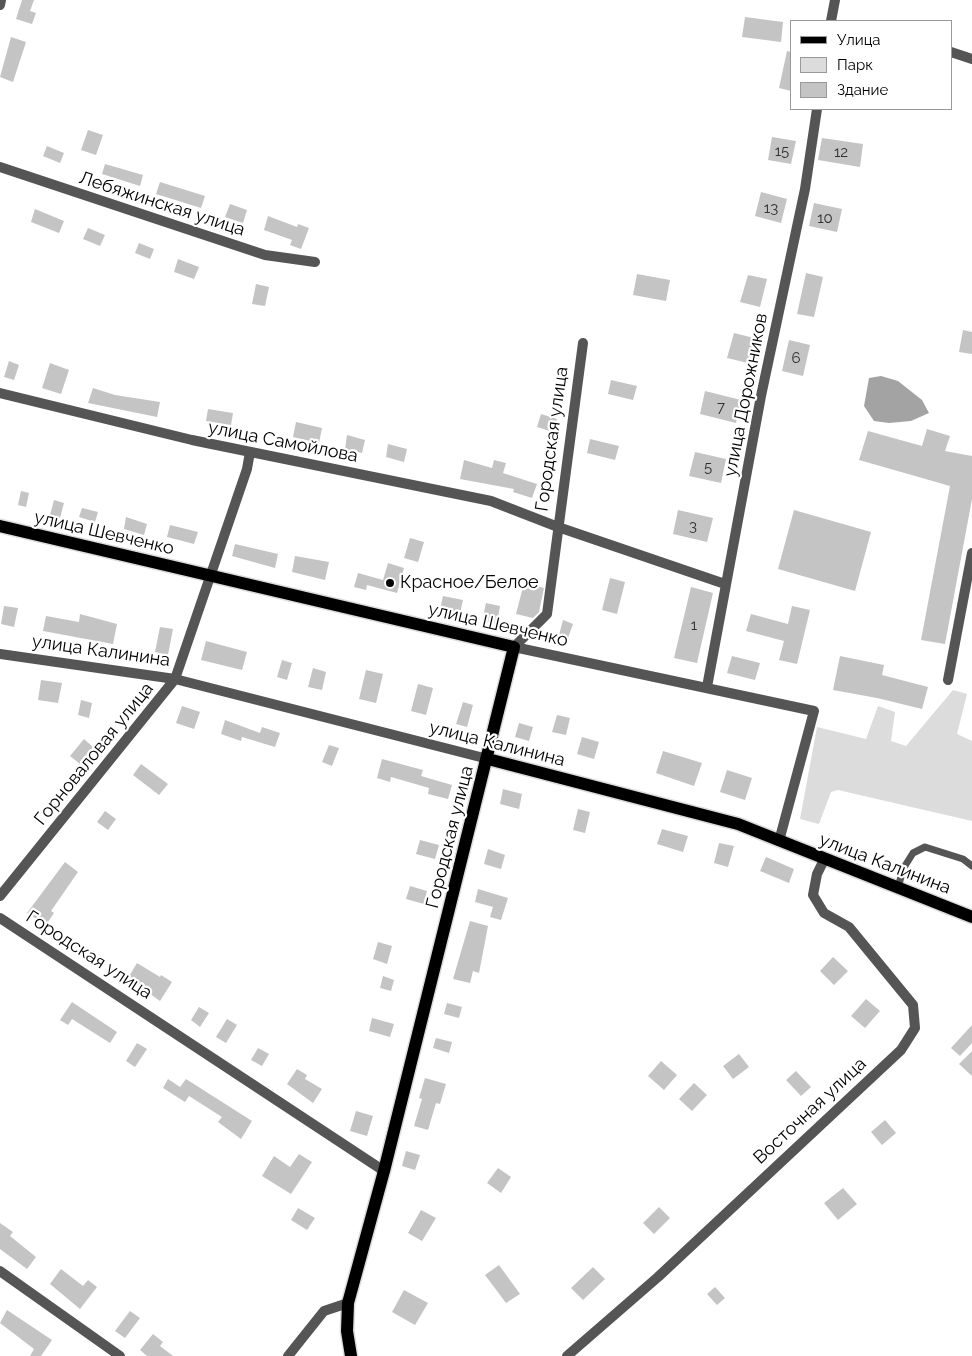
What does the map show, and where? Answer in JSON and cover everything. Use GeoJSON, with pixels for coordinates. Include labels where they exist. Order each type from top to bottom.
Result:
{"type":"FeatureCollection","features":[{"type":"Feature","properties":{"kind":"main road","name":"улица Шевченко"},"geometry":{"type":"LineString","coordinates":[[0,526],[514,647]]}},
{"type":"Feature","properties":{"kind":"main road","name":"Городская улица"},"geometry":{"type":"LineString","coordinates":[[351,1356],[348,1331],[348,1303],[384,1171],[488,759],[514,647]]}},
{"type":"Feature","properties":{"kind":"main road","name":"улица Калинина"},"geometry":{"type":"LineString","coordinates":[[488,759],[738,824],[824,860],[972,917]]}},
{"type":"Feature","properties":{"kind":"street"},"geometry":{"type":"LineString","coordinates":[[0,5],[2,0]]}},
{"type":"Feature","properties":{"kind":"street"},"geometry":{"type":"LineString","coordinates":[[831,20],[835,0]]}},
{"type":"Feature","properties":{"kind":"street"},"geometry":{"type":"LineString","coordinates":[[952,52],[972,59]]}},
{"type":"Feature","properties":{"kind":"street","name":"улица Дорожников"},"geometry":{"type":"LineString","coordinates":[[707,687],[761,396],[805,189],[817,110]]}},
{"type":"Feature","properties":{"kind":"street","name":"Лебяжинская улица"},"geometry":{"type":"LineString","coordinates":[[0,167],[265,255],[315,262]]}},
{"type":"Feature","properties":{"kind":"street","name":"Городская улица"},"geometry":{"type":"LineString","coordinates":[[514,647],[546,614],[582,342]]}},
{"type":"Feature","properties":{"kind":"street","name":"улица Самойлова"},"geometry":{"type":"LineString","coordinates":[[0,393],[192,440],[490,501],[558,528],[726,584]]}},
{"type":"Feature","properties":{"kind":"street","name":"Горноваловая улица"},"geometry":{"type":"LineString","coordinates":[[0,896],[175,680],[247,469],[250,452]]}},
{"type":"Feature","properties":{"kind":"street"},"geometry":{"type":"LineString","coordinates":[[948,680],[970,577],[972,554]]}},
{"type":"Feature","properties":{"kind":"street","name":"улица Шевченко"},"geometry":{"type":"LineString","coordinates":[[514,647],[814,711],[779,841]]}},
{"type":"Feature","properties":{"kind":"street","name":"улица Калинина"},"geometry":{"type":"LineString","coordinates":[[0,654],[175,680],[488,759]]}},
{"type":"Feature","properties":{"kind":"street","name":"Восточная улица"},"geometry":{"type":"LineString","coordinates":[[567,1356],[658,1277],[901,1050],[915,1028],[914,1005],[849,927],[824,913],[813,895],[817,874],[824,860]]}},
{"type":"Feature","properties":{"kind":"street","name":"Городская улица"},"geometry":{"type":"LineString","coordinates":[[0,918],[384,1171]]}},
{"type":"Feature","properties":{"kind":"street"},"geometry":{"type":"LineString","coordinates":[[0,1270],[120,1356]]}},
{"type":"Feature","properties":{"kind":"street"},"geometry":{"type":"LineString","coordinates":[[288,1356],[324,1311],[348,1303]]}},
{"type":"Feature","properties":{"kind":"lane"},"geometry":{"type":"LineString","coordinates":[[898,888],[903,869],[913,853],[924,847],[963,859],[972,866]]}},
{"type":"Feature","properties":{"kind":"green space"},"geometry":{"type":"Polygon","coordinates":[[[953,690],[967,694],[957,734],[972,741],[972,821],[838,790],[831,792],[819,824],[800,819],[817,727],[866,739],[878,706],[895,712],[891,741],[906,746],[953,690]]]}},
{"type":"Feature","properties":{"kind":"shaded area"},"geometry":{"type":"Polygon","coordinates":[[[881,376],[898,381],[922,400],[929,413],[911,421],[889,423],[874,421],[864,406],[869,378],[881,376]]]}},
{"type":"Feature","properties":{"kind":"building"},"geometry":{"type":"Polygon","coordinates":[[[22,0],[34,0],[30,11],[36,13],[32,24],[16,19],[22,0]]]}},
{"type":"Feature","properties":{"kind":"building"},"geometry":{"type":"Polygon","coordinates":[[[745,17],[783,22],[781,42],[742,37],[745,17]]]}},
{"type":"Feature","properties":{"kind":"building"},"geometry":{"type":"Polygon","coordinates":[[[11,37],[26,42],[13,82],[0,77],[11,37]]]}},
{"type":"Feature","properties":{"kind":"building"},"geometry":{"type":"Polygon","coordinates":[[[787,51],[790,52],[790,91],[779,88],[787,51]]]}},
{"type":"Feature","properties":{"kind":"building"},"geometry":{"type":"Polygon","coordinates":[[[88,130],[103,135],[96,155],[81,150],[88,130]]]}},
{"type":"Feature","properties":{"kind":"building"},"geometry":{"type":"Polygon","coordinates":[[[772,137],[796,141],[791,164],[768,160],[772,137]]]}},
{"type":"Feature","properties":{"kind":"building"},"geometry":{"type":"Polygon","coordinates":[[[822,138],[863,144],[860,167],[818,160],[822,138]]]}},
{"type":"Feature","properties":{"kind":"building"},"geometry":{"type":"Polygon","coordinates":[[[47,146],[64,153],[60,163],[43,156],[47,146]]]}},
{"type":"Feature","properties":{"kind":"building"},"geometry":{"type":"Polygon","coordinates":[[[105,164],[143,175],[140,186],[102,174],[105,164]]]}},
{"type":"Feature","properties":{"kind":"building"},"geometry":{"type":"Polygon","coordinates":[[[160,182],[205,196],[201,208],[156,194],[160,182]]]}},
{"type":"Feature","properties":{"kind":"building"},"geometry":{"type":"Polygon","coordinates":[[[761,192],[787,199],[781,223],[755,216],[761,192]]]}},
{"type":"Feature","properties":{"kind":"building"},"geometry":{"type":"Polygon","coordinates":[[[814,203],[842,209],[837,232],[809,226],[814,203]]]}},
{"type":"Feature","properties":{"kind":"building"},"geometry":{"type":"Polygon","coordinates":[[[230,204],[247,210],[243,223],[225,217],[230,204]]]}},
{"type":"Feature","properties":{"kind":"building"},"geometry":{"type":"Polygon","coordinates":[[[35,209],[64,221],[59,233],[31,222],[35,209]]]}},
{"type":"Feature","properties":{"kind":"building"},"geometry":{"type":"Polygon","coordinates":[[[268,216],[297,227],[298,224],[309,228],[301,249],[290,245],[292,240],[264,230],[268,216]]]}},
{"type":"Feature","properties":{"kind":"building"},"geometry":{"type":"Polygon","coordinates":[[[88,228],[105,235],[100,246],[83,239],[88,228]]]}},
{"type":"Feature","properties":{"kind":"building"},"geometry":{"type":"Polygon","coordinates":[[[139,243],[154,249],[150,259],[135,253],[139,243]]]}},
{"type":"Feature","properties":{"kind":"building"},"geometry":{"type":"Polygon","coordinates":[[[178,259],[199,267],[194,279],[174,272],[178,259]]]}},
{"type":"Feature","properties":{"kind":"building"},"geometry":{"type":"Polygon","coordinates":[[[806,273],[823,277],[814,317],[797,314],[806,273]]]}},
{"type":"Feature","properties":{"kind":"building"},"geometry":{"type":"Polygon","coordinates":[[[637,274],[670,280],[666,301],[633,295],[637,274]]]}},
{"type":"Feature","properties":{"kind":"building"},"geometry":{"type":"Polygon","coordinates":[[[748,275],[767,279],[760,307],[740,302],[748,275]]]}},
{"type":"Feature","properties":{"kind":"building"},"geometry":{"type":"Polygon","coordinates":[[[256,284],[269,287],[265,306],[252,304],[256,284]]]}},
{"type":"Feature","properties":{"kind":"building"},"geometry":{"type":"Polygon","coordinates":[[[963,330],[972,332],[972,354],[959,352],[963,330]]]}},
{"type":"Feature","properties":{"kind":"building"},"geometry":{"type":"Polygon","coordinates":[[[734,333],[754,338],[748,363],[727,358],[734,333]]]}},
{"type":"Feature","properties":{"kind":"building"},"geometry":{"type":"Polygon","coordinates":[[[789,340],[810,345],[803,376],[782,371],[789,340]]]}},
{"type":"Feature","properties":{"kind":"building"},"geometry":{"type":"Polygon","coordinates":[[[9,361],[19,365],[14,380],[4,377],[9,361]]]}},
{"type":"Feature","properties":{"kind":"building"},"geometry":{"type":"Polygon","coordinates":[[[50,363],[69,370],[61,394],[42,388],[50,363]]]}},
{"type":"Feature","properties":{"kind":"building"},"geometry":{"type":"Polygon","coordinates":[[[611,380],[637,386],[633,400],[608,394],[611,380]]]}},
{"type":"Feature","properties":{"kind":"building"},"geometry":{"type":"Polygon","coordinates":[[[93,388],[115,395],[160,402],[157,417],[88,403],[93,388]]]}},
{"type":"Feature","properties":{"kind":"building"},"geometry":{"type":"Polygon","coordinates":[[[705,391],[741,400],[736,423],[700,414],[705,391]]]}},
{"type":"Feature","properties":{"kind":"building"},"geometry":{"type":"Polygon","coordinates":[[[208,409],[233,413],[231,425],[206,421],[208,409]]]}},
{"type":"Feature","properties":{"kind":"building"},"geometry":{"type":"Polygon","coordinates":[[[541,414],[557,419],[553,432],[537,427],[541,414]]]}},
{"type":"Feature","properties":{"kind":"building"},"geometry":{"type":"Polygon","coordinates":[[[296,422],[322,428],[319,443],[293,437],[296,422]]]}},
{"type":"Feature","properties":{"kind":"building"},"geometry":{"type":"Polygon","coordinates":[[[927,429],[950,436],[945,451],[972,456],[972,499],[945,644],[921,640],[950,486],[859,460],[868,431],[922,446],[927,429]]]}},
{"type":"Feature","properties":{"kind":"building"},"geometry":{"type":"Polygon","coordinates":[[[347,435],[365,440],[362,453],[345,449],[347,435]]]}},
{"type":"Feature","properties":{"kind":"building"},"geometry":{"type":"Polygon","coordinates":[[[590,439],[619,446],[615,460],[587,453],[590,439]]]}},
{"type":"Feature","properties":{"kind":"building"},"geometry":{"type":"Polygon","coordinates":[[[388,444],[407,449],[404,462],[386,457],[388,444]]]}},
{"type":"Feature","properties":{"kind":"building"},"geometry":{"type":"Polygon","coordinates":[[[695,452],[726,459],[721,483],[689,476],[695,452]]]}},
{"type":"Feature","properties":{"kind":"building"},"geometry":{"type":"Polygon","coordinates":[[[464,460],[492,468],[494,460],[506,463],[503,473],[537,484],[532,498],[513,492],[514,489],[460,479],[464,460]]]}},
{"type":"Feature","properties":{"kind":"building"},"geometry":{"type":"Polygon","coordinates":[[[21,491],[29,493],[26,507],[18,505],[21,491]]]}},
{"type":"Feature","properties":{"kind":"building"},"geometry":{"type":"Polygon","coordinates":[[[54,500],[64,503],[60,518],[50,515],[54,500]]]}},
{"type":"Feature","properties":{"kind":"building"},"geometry":{"type":"Polygon","coordinates":[[[82,508],[98,512],[95,522],[79,517],[82,508]]]}},
{"type":"Feature","properties":{"kind":"building"},"geometry":{"type":"Polygon","coordinates":[[[678,510],[713,518],[707,542],[673,534],[678,510]]]}},
{"type":"Feature","properties":{"kind":"building"},"geometry":{"type":"Polygon","coordinates":[[[794,510],[871,532],[855,591],[778,569],[794,510]]]}},
{"type":"Feature","properties":{"kind":"building"},"geometry":{"type":"Polygon","coordinates":[[[126,517],[147,524],[144,535],[124,529],[126,517]]]}},
{"type":"Feature","properties":{"kind":"building"},"geometry":{"type":"Polygon","coordinates":[[[170,525],[198,532],[194,544],[167,537],[170,525]]]}},
{"type":"Feature","properties":{"kind":"building"},"geometry":{"type":"Polygon","coordinates":[[[410,538],[424,542],[418,562],[404,558],[410,538]]]}},
{"type":"Feature","properties":{"kind":"building"},"geometry":{"type":"Polygon","coordinates":[[[235,544],[278,554],[275,568],[232,556],[235,544]]]}},
{"type":"Feature","properties":{"kind":"building"},"geometry":{"type":"Polygon","coordinates":[[[295,556],[329,562],[325,580],[292,572],[295,556]]]}},
{"type":"Feature","properties":{"kind":"building"},"geometry":{"type":"Polygon","coordinates":[[[388,563],[404,568],[397,593],[367,585],[366,590],[354,587],[358,573],[383,580],[388,563]]]}},
{"type":"Feature","properties":{"kind":"building"},"geometry":{"type":"Polygon","coordinates":[[[610,578],[625,582],[617,614],[602,610],[610,578]]]}},
{"type":"Feature","properties":{"kind":"building"},"geometry":{"type":"Polygon","coordinates":[[[524,583],[544,588],[539,612],[533,618],[516,614],[524,583]]]}},
{"type":"Feature","properties":{"kind":"building"},"geometry":{"type":"Polygon","coordinates":[[[691,587],[713,593],[697,663],[674,658],[691,587]]]}},
{"type":"Feature","properties":{"kind":"building"},"geometry":{"type":"Polygon","coordinates":[[[443,596],[463,600],[460,613],[440,609],[443,596]]]}},
{"type":"Feature","properties":{"kind":"building"},"geometry":{"type":"Polygon","coordinates":[[[486,603],[500,606],[497,624],[482,621],[486,603]]]}},
{"type":"Feature","properties":{"kind":"building"},"geometry":{"type":"Polygon","coordinates":[[[4,606],[18,608],[14,627],[1,624],[4,606]]]}},
{"type":"Feature","properties":{"kind":"building"},"geometry":{"type":"Polygon","coordinates":[[[792,606],[810,610],[797,664],[779,660],[784,641],[746,631],[751,614],[788,624],[792,606]]]}},
{"type":"Feature","properties":{"kind":"building"},"geometry":{"type":"Polygon","coordinates":[[[80,614],[117,624],[113,644],[43,631],[46,616],[79,622],[80,614]]]}},
{"type":"Feature","properties":{"kind":"building"},"geometry":{"type":"Polygon","coordinates":[[[563,620],[573,624],[568,638],[559,635],[563,620]]]}},
{"type":"Feature","properties":{"kind":"building"},"geometry":{"type":"Polygon","coordinates":[[[160,627],[173,629],[168,655],[155,652],[160,627]]]}},
{"type":"Feature","properties":{"kind":"building"},"geometry":{"type":"Polygon","coordinates":[[[206,641],[247,652],[242,670],[201,660],[206,641]]]}},
{"type":"Feature","properties":{"kind":"building"},"geometry":{"type":"Polygon","coordinates":[[[732,656],[760,663],[755,680],[727,673],[732,656]]]}},
{"type":"Feature","properties":{"kind":"building"},"geometry":{"type":"Polygon","coordinates":[[[840,656],[884,665],[882,675],[928,687],[922,709],[833,690],[840,656]]]}},
{"type":"Feature","properties":{"kind":"building"},"geometry":{"type":"Polygon","coordinates":[[[282,660],[292,663],[287,680],[277,677],[282,660]]]}},
{"type":"Feature","properties":{"kind":"building"},"geometry":{"type":"Polygon","coordinates":[[[313,668],[326,672],[322,690],[308,687],[313,668]]]}},
{"type":"Feature","properties":{"kind":"building"},"geometry":{"type":"Polygon","coordinates":[[[366,670],[383,674],[376,703],[359,699],[366,670]]]}},
{"type":"Feature","properties":{"kind":"building"},"geometry":{"type":"Polygon","coordinates":[[[41,680],[62,683],[58,703],[38,700],[41,680]]]}},
{"type":"Feature","properties":{"kind":"building"},"geometry":{"type":"Polygon","coordinates":[[[418,684],[433,688],[426,715],[411,711],[418,684]]]}},
{"type":"Feature","properties":{"kind":"building"},"geometry":{"type":"Polygon","coordinates":[[[81,700],[92,703],[89,718],[78,715],[81,700]]]}},
{"type":"Feature","properties":{"kind":"building"},"geometry":{"type":"Polygon","coordinates":[[[463,702],[473,705],[467,727],[456,724],[463,702]]]}},
{"type":"Feature","properties":{"kind":"building"},"geometry":{"type":"Polygon","coordinates":[[[182,706],[200,712],[194,729],[176,723],[182,706]]]}},
{"type":"Feature","properties":{"kind":"building"},"geometry":{"type":"Polygon","coordinates":[[[557,715],[570,718],[566,735],[552,732],[557,715]]]}},
{"type":"Feature","properties":{"kind":"building"},"geometry":{"type":"Polygon","coordinates":[[[225,720],[260,733],[262,727],[280,733],[275,747],[242,737],[241,741],[221,734],[225,720]]]}},
{"type":"Feature","properties":{"kind":"building"},"geometry":{"type":"Polygon","coordinates":[[[519,723],[533,727],[529,741],[515,737],[519,723]]]}},
{"type":"Feature","properties":{"kind":"building"},"geometry":{"type":"Polygon","coordinates":[[[582,737],[599,742],[594,759],[577,754],[582,737]]]}},
{"type":"Feature","properties":{"kind":"building"},"geometry":{"type":"Polygon","coordinates":[[[84,739],[93,747],[80,764],[70,756],[84,739]]]}},
{"type":"Feature","properties":{"kind":"building"},"geometry":{"type":"Polygon","coordinates":[[[329,745],[339,748],[332,766],[322,762],[329,745]]]}},
{"type":"Feature","properties":{"kind":"building"},"geometry":{"type":"Polygon","coordinates":[[[663,751],[702,763],[694,786],[656,773],[663,751]]]}},
{"type":"Feature","properties":{"kind":"building"},"geometry":{"type":"Polygon","coordinates":[[[382,759],[423,770],[421,776],[452,785],[448,799],[428,794],[429,788],[391,777],[390,782],[377,778],[382,759]]]}},
{"type":"Feature","properties":{"kind":"building"},"geometry":{"type":"Polygon","coordinates":[[[141,764],[168,784],[159,795],[133,775],[141,764]]]}},
{"type":"Feature","properties":{"kind":"building"},"geometry":{"type":"Polygon","coordinates":[[[727,770],[752,778],[745,800],[720,792],[727,770]]]}},
{"type":"Feature","properties":{"kind":"building"},"geometry":{"type":"Polygon","coordinates":[[[503,789],[522,794],[519,809],[500,804],[503,789]]]}},
{"type":"Feature","properties":{"kind":"building"},"geometry":{"type":"Polygon","coordinates":[[[578,809],[590,812],[585,833],[573,830],[578,809]]]}},
{"type":"Feature","properties":{"kind":"building"},"geometry":{"type":"Polygon","coordinates":[[[105,811],[116,819],[108,830],[97,822],[105,811]]]}},
{"type":"Feature","properties":{"kind":"building"},"geometry":{"type":"Polygon","coordinates":[[[662,829],[688,836],[683,852],[657,844],[662,829]]]}},
{"type":"Feature","properties":{"kind":"building"},"geometry":{"type":"Polygon","coordinates":[[[420,840],[439,845],[435,859],[416,854],[420,840]]]}},
{"type":"Feature","properties":{"kind":"building"},"geometry":{"type":"Polygon","coordinates":[[[719,843],[734,846],[728,867],[714,863],[719,843]]]}},
{"type":"Feature","properties":{"kind":"building"},"geometry":{"type":"Polygon","coordinates":[[[488,849],[505,855],[501,869],[484,864],[488,849]]]}},
{"type":"Feature","properties":{"kind":"building"},"geometry":{"type":"Polygon","coordinates":[[[766,857],[794,869],[789,883],[760,871],[766,857]]]}},
{"type":"Feature","properties":{"kind":"building"},"geometry":{"type":"Polygon","coordinates":[[[65,862],[78,872],[51,911],[54,913],[46,925],[27,913],[65,862]]]}},
{"type":"Feature","properties":{"kind":"building"},"geometry":{"type":"Polygon","coordinates":[[[410,886],[427,891],[424,904],[406,899],[410,886]]]}},
{"type":"Feature","properties":{"kind":"building"},"geometry":{"type":"Polygon","coordinates":[[[478,889],[508,898],[501,920],[490,917],[493,907],[475,902],[478,889]]]}},
{"type":"Feature","properties":{"kind":"building"},"geometry":{"type":"Polygon","coordinates":[[[470,921],[488,926],[479,973],[473,971],[470,983],[453,979],[470,921]]]}},
{"type":"Feature","properties":{"kind":"building"},"geometry":{"type":"Polygon","coordinates":[[[378,942],[392,946],[387,964],[373,959],[378,942]]]}},
{"type":"Feature","properties":{"kind":"building"},"geometry":{"type":"Polygon","coordinates":[[[833,957],[848,971],[834,985],[820,971],[833,957]]]}},
{"type":"Feature","properties":{"kind":"building"},"geometry":{"type":"Polygon","coordinates":[[[137,963],[172,982],[160,1001],[128,978],[137,963]]]}},
{"type":"Feature","properties":{"kind":"building"},"geometry":{"type":"Polygon","coordinates":[[[383,976],[394,980],[391,991],[380,988],[383,976]]]}},
{"type":"Feature","properties":{"kind":"building"},"geometry":{"type":"Polygon","coordinates":[[[866,999],[880,1011],[865,1028],[851,1016],[866,999]]]}},
{"type":"Feature","properties":{"kind":"building"},"geometry":{"type":"Polygon","coordinates":[[[72,1002],[117,1032],[110,1043],[72,1019],[68,1025],[60,1020],[72,1002]]]}},
{"type":"Feature","properties":{"kind":"building"},"geometry":{"type":"Polygon","coordinates":[[[447,1003],[462,1007],[459,1018],[444,1014],[447,1003]]]}},
{"type":"Feature","properties":{"kind":"building"},"geometry":{"type":"Polygon","coordinates":[[[199,1007],[209,1013],[200,1027],[191,1020],[199,1007]]]}},
{"type":"Feature","properties":{"kind":"building"},"geometry":{"type":"Polygon","coordinates":[[[372,1018],[394,1024],[390,1037],[369,1031],[372,1018]]]}},
{"type":"Feature","properties":{"kind":"building"},"geometry":{"type":"Polygon","coordinates":[[[227,1019],[237,1025],[226,1043],[216,1037],[227,1019]]]}},
{"type":"Feature","properties":{"kind":"building"},"geometry":{"type":"Polygon","coordinates":[[[972,1025],[972,1043],[960,1056],[951,1048],[972,1025]]]}},
{"type":"Feature","properties":{"kind":"building"},"geometry":{"type":"Polygon","coordinates":[[[436,1038],[452,1042],[449,1053],[433,1048],[436,1038]]]}},
{"type":"Feature","properties":{"kind":"building"},"geometry":{"type":"Polygon","coordinates":[[[137,1043],[147,1049],[135,1067],[126,1061],[137,1043]]]}},
{"type":"Feature","properties":{"kind":"building"},"geometry":{"type":"Polygon","coordinates":[[[258,1048],[269,1054],[262,1066],[251,1060],[258,1048]]]}},
{"type":"Feature","properties":{"kind":"building"},"geometry":{"type":"Polygon","coordinates":[[[972,1051],[972,1076],[959,1064],[972,1051]]]}},
{"type":"Feature","properties":{"kind":"building"},"geometry":{"type":"Polygon","coordinates":[[[739,1054],[749,1067],[733,1079],[723,1066],[739,1054]]]}},
{"type":"Feature","properties":{"kind":"building"},"geometry":{"type":"Polygon","coordinates":[[[661,1061],[677,1075],[664,1090],[648,1076],[661,1061]]]}},
{"type":"Feature","properties":{"kind":"building"},"geometry":{"type":"Polygon","coordinates":[[[297,1069],[307,1075],[305,1079],[322,1089],[313,1103],[287,1084],[297,1069]]]}},
{"type":"Feature","properties":{"kind":"building"},"geometry":{"type":"Polygon","coordinates":[[[796,1071],[811,1087],[801,1096],[786,1080],[796,1071]]]}},
{"type":"Feature","properties":{"kind":"building"},"geometry":{"type":"Polygon","coordinates":[[[425,1078],[446,1084],[440,1104],[436,1103],[428,1130],[414,1126],[422,1099],[419,1098],[425,1078]]]}},
{"type":"Feature","properties":{"kind":"building"},"geometry":{"type":"Polygon","coordinates":[[[168,1079],[180,1087],[186,1079],[252,1121],[241,1139],[218,1122],[222,1117],[189,1096],[185,1102],[163,1088],[168,1079]]]}},
{"type":"Feature","properties":{"kind":"building"},"geometry":{"type":"Polygon","coordinates":[[[694,1083],[707,1095],[692,1111],[679,1099],[694,1083]]]}},
{"type":"Feature","properties":{"kind":"building"},"geometry":{"type":"Polygon","coordinates":[[[356,1111],[373,1116],[367,1136],[350,1131],[356,1111]]]}},
{"type":"Feature","properties":{"kind":"building"},"geometry":{"type":"Polygon","coordinates":[[[885,1120],[896,1133],[882,1145],[871,1132],[885,1120]]]}},
{"type":"Feature","properties":{"kind":"building"},"geometry":{"type":"Polygon","coordinates":[[[406,1151],[420,1155],[415,1170],[402,1166],[406,1151]]]}},
{"type":"Feature","properties":{"kind":"building"},"geometry":{"type":"Polygon","coordinates":[[[299,1154],[312,1162],[291,1194],[262,1176],[274,1156],[290,1167],[299,1154]]]}},
{"type":"Feature","properties":{"kind":"building"},"geometry":{"type":"Polygon","coordinates":[[[498,1168],[511,1177],[501,1193],[487,1183],[498,1168]]]}},
{"type":"Feature","properties":{"kind":"building"},"geometry":{"type":"Polygon","coordinates":[[[843,1188],[857,1204],[838,1220],[824,1203],[843,1188]]]}},
{"type":"Feature","properties":{"kind":"building"},"geometry":{"type":"Polygon","coordinates":[[[659,1207],[670,1218],[654,1234],[643,1223],[659,1207]]]}},
{"type":"Feature","properties":{"kind":"building"},"geometry":{"type":"Polygon","coordinates":[[[298,1208],[315,1218],[307,1230],[291,1220],[298,1208]]]}},
{"type":"Feature","properties":{"kind":"building"},"geometry":{"type":"Polygon","coordinates":[[[421,1210],[436,1218],[422,1241],[408,1233],[421,1210]]]}},
{"type":"Feature","properties":{"kind":"building"},"geometry":{"type":"Polygon","coordinates":[[[0,1223],[13,1232],[10,1236],[36,1257],[27,1269],[0,1249],[0,1223]]]}},
{"type":"Feature","properties":{"kind":"building"},"geometry":{"type":"Polygon","coordinates":[[[499,1265],[520,1294],[506,1303],[485,1275],[499,1265]]]}},
{"type":"Feature","properties":{"kind":"building"},"geometry":{"type":"Polygon","coordinates":[[[593,1267],[605,1279],[583,1300],[571,1288],[593,1267]]]}},
{"type":"Feature","properties":{"kind":"building"},"geometry":{"type":"Polygon","coordinates":[[[61,1269],[83,1286],[88,1280],[97,1287],[80,1309],[50,1284],[61,1269]]]}},
{"type":"Feature","properties":{"kind":"building"},"geometry":{"type":"Polygon","coordinates":[[[715,1287],[725,1298],[717,1305],[707,1294],[715,1287]]]}},
{"type":"Feature","properties":{"kind":"building"},"geometry":{"type":"Polygon","coordinates":[[[404,1290],[428,1303],[415,1325],[392,1312],[404,1290]]]}},
{"type":"Feature","properties":{"kind":"building"},"geometry":{"type":"Polygon","coordinates":[[[7,1310],[52,1340],[41,1356],[30,1356],[34,1349],[0,1323],[7,1310]]]}},
{"type":"Feature","properties":{"kind":"building"},"geometry":{"type":"Polygon","coordinates":[[[130,1311],[140,1318],[125,1338],[115,1331],[130,1311]]]}},
{"type":"Feature","properties":{"kind":"building"},"geometry":{"type":"Polygon","coordinates":[[[153,1334],[163,1342],[160,1346],[173,1356],[147,1356],[140,1350],[153,1334]]]}},
{"type":"Feature","properties":{"kind":"place","name":"Красное/Белое"},"geometry":{"type":"Point","coordinates":[390,583]}}]}
